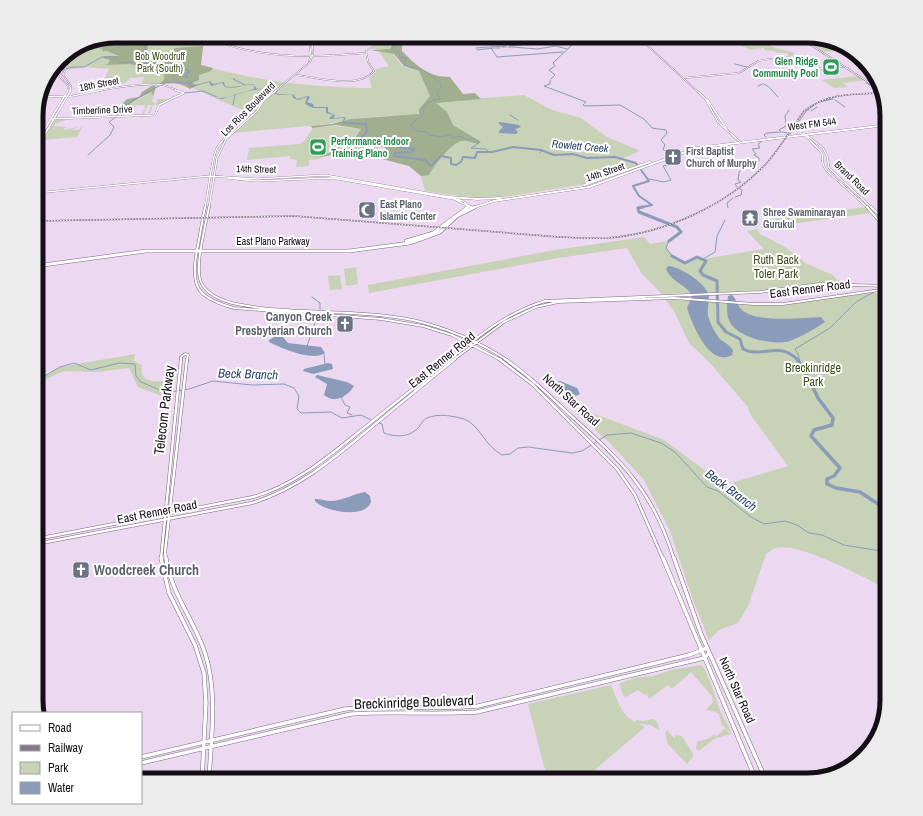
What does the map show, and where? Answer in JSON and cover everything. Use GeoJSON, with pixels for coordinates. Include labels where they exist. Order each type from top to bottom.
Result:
{"type":"FeatureCollection","features":[{"type":"Feature","properties":{"kind":"main road"},"geometry":{"type":"LineString","coordinates":[[94,47],[114,43]]}},
{"type":"Feature","properties":{"kind":"main road"},"geometry":{"type":"LineString","coordinates":[[227,43],[227,45],[248,51],[285,57],[312,57],[366,53]]}},
{"type":"Feature","properties":{"kind":"main road"},"geometry":{"type":"LineString","coordinates":[[311,43],[312,57]]}},
{"type":"Feature","properties":{"kind":"main road"},"geometry":{"type":"LineString","coordinates":[[295,75],[344,81],[363,79],[372,75],[374,71],[368,62],[366,53],[367,50],[376,43]]}},
{"type":"Feature","properties":{"kind":"main road"},"geometry":{"type":"LineString","coordinates":[[647,43],[709,101],[726,129],[739,141]]}},
{"type":"Feature","properties":{"kind":"main road"},"geometry":{"type":"LineString","coordinates":[[809,43],[872,83]]}},
{"type":"Feature","properties":{"kind":"main road"},"geometry":{"type":"LineString","coordinates":[[295,75],[344,82],[363,80],[373,75],[376,70],[369,61],[367,50]]}},
{"type":"Feature","properties":{"kind":"main road","name":"Los Rios Boulevard"},"geometry":{"type":"LineString","coordinates":[[197,250],[212,165],[226,139],[256,111],[265,97],[308,64],[312,57]]}},
{"type":"Feature","properties":{"kind":"main road","name":"Los Rios Boulevard"},"geometry":{"type":"LineString","coordinates":[[277,88],[306,64],[312,57]]}},
{"type":"Feature","properties":{"kind":"main road"},"geometry":{"type":"LineString","coordinates":[[684,78],[738,73],[746,71],[752,63],[766,59],[785,60],[820,68],[836,69],[846,67]]}},
{"type":"Feature","properties":{"kind":"main road"},"geometry":{"type":"LineString","coordinates":[[43,137],[65,97],[68,88],[61,79],[68,61]]}},
{"type":"Feature","properties":{"kind":"main road","name":"18th Street"},"geometry":{"type":"LineString","coordinates":[[45,97],[65,97],[110,88],[154,85],[184,93],[159,105],[155,115]]}},
{"type":"Feature","properties":{"kind":"main road"},"geometry":{"type":"LineString","coordinates":[[43,132],[65,97]]}},
{"type":"Feature","properties":{"kind":"main road","name":"Timberline Drive"},"geometry":{"type":"LineString","coordinates":[[50,119],[155,115]]}},
{"type":"Feature","properties":{"kind":"main road","name":"West FM 544"},"geometry":{"type":"LineString","coordinates":[[739,141],[880,126]]}},
{"type":"Feature","properties":{"kind":"main road","name":"Brand Road"},"geometry":{"type":"LineString","coordinates":[[805,134],[825,152],[829,168],[880,215]]}},
{"type":"Feature","properties":{"kind":"main road","name":"14th Street"},"geometry":{"type":"LineString","coordinates":[[500,198],[583,188],[696,148],[739,141]]}},
{"type":"Feature","properties":{"kind":"main road","name":"Brand Road"},"geometry":{"type":"LineString","coordinates":[[816,144],[822,153],[823,164],[826,170],[869,209],[880,222]]}},
{"type":"Feature","properties":{"kind":"main road","name":"Los Rios Boulevard"},"geometry":{"type":"LineString","coordinates":[[202,250],[216,165],[215,158]]}},
{"type":"Feature","properties":{"kind":"main road","name":"14th Street"},"geometry":{"type":"LineString","coordinates":[[43,193],[210,177],[264,180],[335,178],[450,197],[462,200],[471,207]]}},
{"type":"Feature","properties":{"kind":"main road"},"geometry":{"type":"LineString","coordinates":[[207,193],[212,192]]}},
{"type":"Feature","properties":{"kind":"main road","name":"14th Street"},"geometry":{"type":"LineString","coordinates":[[429,194],[463,203],[471,207],[553,192]]}},
{"type":"Feature","properties":{"kind":"main road"},"geometry":{"type":"LineString","coordinates":[[450,197],[500,198]]}},
{"type":"Feature","properties":{"kind":"main road","name":"East Plano Parkway"},"geometry":{"type":"LineString","coordinates":[[43,263],[138,251],[349,251],[401,244],[434,235],[447,227],[464,209],[500,198]]}},
{"type":"Feature","properties":{"kind":"main road"},"geometry":{"type":"LineString","coordinates":[[206,203],[210,202]]}},
{"type":"Feature","properties":{"kind":"main road"},"geometry":{"type":"LineString","coordinates":[[463,203],[464,209]]}},
{"type":"Feature","properties":{"kind":"main road","name":"East Plano Parkway"},"geometry":{"type":"LineString","coordinates":[[456,216],[471,207]]}},
{"type":"Feature","properties":{"kind":"main road"},"geometry":{"type":"LineString","coordinates":[[200,232],[205,232]]}},
{"type":"Feature","properties":{"kind":"main road"},"geometry":{"type":"LineString","coordinates":[[197,250],[193,274],[198,273],[202,250]]}},
{"type":"Feature","properties":{"kind":"main road","name":"North Star Road"},"geometry":{"type":"LineString","coordinates":[[198,273],[202,286],[215,297],[233,303],[371,314],[412,320],[442,328],[478,343],[522,371],[590,431],[635,477],[656,510],[674,554],[692,611],[709,653],[763,773]]}},
{"type":"Feature","properties":{"kind":"main road","name":"North Star Road"},"geometry":{"type":"LineString","coordinates":[[193,274],[199,290],[211,299],[226,306],[258,311],[357,317],[410,323],[439,331],[470,343],[500,360],[532,384],[622,475],[635,495],[753,773]]}},
{"type":"Feature","properties":{"kind":"main road","name":"East Renner Road"},"geometry":{"type":"LineString","coordinates":[[43,543],[260,496],[283,487],[309,471],[502,318],[531,305],[561,299],[745,293],[773,291],[819,284],[880,286]]}},
{"type":"Feature","properties":{"kind":"main road","name":"East Renner Road"},"geometry":{"type":"LineString","coordinates":[[169,516],[252,503],[279,494],[309,477],[506,321],[536,307],[558,302],[674,298],[754,304],[790,304],[880,290]]}},
{"type":"Feature","properties":{"kind":"main road"},"geometry":{"type":"LineString","coordinates":[[258,311],[261,306]]}},
{"type":"Feature","properties":{"kind":"main road"},"geometry":{"type":"LineString","coordinates":[[301,313],[302,309]]}},
{"type":"Feature","properties":{"kind":"main road"},"geometry":{"type":"LineString","coordinates":[[502,318],[506,321]]}},
{"type":"Feature","properties":{"kind":"main road"},"geometry":{"type":"LineString","coordinates":[[439,331],[442,328]]}},
{"type":"Feature","properties":{"kind":"main road","name":"Telecom Parkway"},"geometry":{"type":"LineString","coordinates":[[202,773],[204,742],[204,675],[200,658],[170,597],[164,578],[160,554],[181,357],[186,354],[188,356],[166,552],[169,575],[176,594],[205,652],[211,674],[209,773]]}},
{"type":"Feature","properties":{"kind":"main road"},"geometry":{"type":"LineString","coordinates":[[434,372],[438,374]]}},
{"type":"Feature","properties":{"kind":"main road"},"geometry":{"type":"LineString","coordinates":[[387,410],[390,413]]}},
{"type":"Feature","properties":{"kind":"main road","name":"East Renner Road"},"geometry":{"type":"LineString","coordinates":[[43,538],[163,518]]}},
{"type":"Feature","properties":{"kind":"main road"},"geometry":{"type":"LineString","coordinates":[[67,538],[68,533]]}},
{"type":"Feature","properties":{"kind":"main road","name":"Breckinridge Boulevard"},"geometry":{"type":"LineString","coordinates":[[142,757],[356,707],[390,706],[445,708],[478,706],[701,652],[707,648]]}},
{"type":"Feature","properties":{"kind":"main road"},"geometry":{"type":"LineString","coordinates":[[704,658],[709,653]]}},
{"type":"Feature","properties":{"kind":"main road","name":"Breckinridge Boulevard"},"geometry":{"type":"LineString","coordinates":[[142,764],[351,714],[377,712],[444,714],[477,712],[704,658]]}},
{"type":"Feature","properties":{"kind":"green space","name":"Bob Woodruff Park (South)"},"geometry":{"type":"Polygon","coordinates":[[[118,43],[204,43],[201,65],[222,71],[264,79],[308,85],[351,88],[372,88],[369,78],[376,72],[376,69],[389,66],[379,52],[384,51],[394,55],[403,66],[419,71],[430,96],[417,115],[350,119],[328,124],[233,133],[256,112],[246,112],[184,84],[175,83],[141,85],[144,77],[130,78],[125,83],[108,85],[104,80],[109,69],[85,67],[67,70],[70,59],[75,55],[93,47],[118,43]]]}},
{"type":"Feature","properties":{"kind":"green space","name":"Bob Woodruff Park (South)"},"geometry":{"type":"Polygon","coordinates":[[[118,43],[147,43],[148,50],[145,53],[150,57],[145,61],[149,62],[169,58],[169,55],[160,55],[173,51],[175,48],[203,46],[201,65],[213,68],[211,71],[199,75],[199,80],[192,83],[198,85],[190,89],[179,84],[159,84],[164,80],[164,71],[154,70],[155,67],[143,65],[142,67],[130,64],[103,65],[108,64],[110,60],[103,58],[105,56],[119,56],[107,51],[102,51],[103,49],[99,48],[118,43]]]}},
{"type":"Feature","properties":{"kind":"green space"},"geometry":{"type":"Polygon","coordinates":[[[393,43],[402,43],[402,51],[423,70],[435,75],[450,77],[463,94],[475,93],[481,99],[436,103],[447,112],[453,125],[481,142],[461,141],[457,143],[443,155],[429,175],[421,176],[409,166],[378,158],[357,157],[340,154],[320,157],[337,150],[376,153],[386,148],[355,138],[361,129],[336,125],[313,128],[310,126],[332,124],[350,119],[419,114],[419,109],[430,96],[419,71],[404,66],[394,54],[370,50],[390,49],[393,43]]]}},
{"type":"Feature","properties":{"kind":"green space"},"geometry":{"type":"Polygon","coordinates":[[[735,43],[765,43],[795,53],[794,55],[793,53],[793,56],[788,57],[788,53],[776,53],[775,51],[764,50],[764,48],[761,48],[763,51],[760,48],[751,50],[735,43]]]}},
{"type":"Feature","properties":{"kind":"green space"},"geometry":{"type":"Polygon","coordinates":[[[811,43],[821,44],[839,51],[825,52],[811,43]]]}},
{"type":"Feature","properties":{"kind":"green space"},"geometry":{"type":"Polygon","coordinates":[[[378,44],[393,44],[390,50],[370,49],[378,44]]]}},
{"type":"Feature","properties":{"kind":"green space"},"geometry":{"type":"Polygon","coordinates":[[[858,76],[865,80],[843,83],[848,87],[834,88],[822,80],[858,76]]]}},
{"type":"Feature","properties":{"kind":"green space"},"geometry":{"type":"Polygon","coordinates":[[[153,85],[156,86],[153,97],[152,92],[130,104],[121,115],[115,115],[117,110],[127,99],[139,97],[142,92],[153,85]]]}},
{"type":"Feature","properties":{"kind":"green space"},"geometry":{"type":"Polygon","coordinates":[[[152,92],[153,99],[151,104],[152,102],[154,102],[154,104],[157,102],[157,99],[168,99],[157,105],[153,105],[150,113],[148,113],[152,105],[148,105],[144,113],[148,115],[142,113],[146,108],[144,108],[145,105],[132,105],[136,106],[129,107],[126,111],[123,111],[131,104],[152,92]]]}},
{"type":"Feature","properties":{"kind":"green space"},"geometry":{"type":"Polygon","coordinates":[[[524,95],[552,110],[581,118],[607,137],[640,151],[621,159],[638,165],[586,184],[503,197],[475,198],[425,191],[421,176],[454,129],[433,102],[524,95]]]}},
{"type":"Feature","properties":{"kind":"green space"},"geometry":{"type":"Polygon","coordinates":[[[55,119],[66,120],[56,123],[54,126],[66,127],[63,130],[78,127],[71,130],[78,130],[83,126],[77,137],[43,140],[55,119]]]}},
{"type":"Feature","properties":{"kind":"green space","name":"Performance Indoor Training Plano"},"geometry":{"type":"Polygon","coordinates":[[[336,126],[361,129],[355,138],[379,146],[376,153],[338,150],[319,159],[309,160],[309,166],[296,167],[297,160],[290,159],[290,156],[247,160],[249,148],[300,144],[305,140],[313,128],[336,126]]]}},
{"type":"Feature","properties":{"kind":"green space"},"geometry":{"type":"Polygon","coordinates":[[[865,207],[870,213],[784,225],[769,220],[865,207]]]}},
{"type":"Feature","properties":{"kind":"green space","name":"Ruth Back Toler Park"},"geometry":{"type":"Polygon","coordinates":[[[757,229],[760,234],[785,247],[807,264],[833,275],[840,283],[808,284],[768,290],[662,294],[642,274],[627,248],[558,258],[369,293],[368,285],[555,250],[644,237],[650,244],[669,241],[666,248],[678,260],[685,263],[697,257],[703,259],[764,249],[747,231],[757,229]]]}},
{"type":"Feature","properties":{"kind":"green space"},"geometry":{"type":"Polygon","coordinates":[[[356,267],[358,284],[346,286],[344,269],[356,267]]]}},
{"type":"Feature","properties":{"kind":"green space"},"geometry":{"type":"Polygon","coordinates":[[[340,275],[342,289],[330,290],[328,276],[340,275]]]}},
{"type":"Feature","properties":{"kind":"green space","name":"Breckinridge Park"},"geometry":{"type":"Polygon","coordinates":[[[880,293],[880,586],[815,555],[800,550],[775,548],[766,554],[748,606],[738,623],[719,630],[709,640],[692,597],[670,531],[644,480],[609,442],[578,415],[595,414],[664,440],[716,479],[731,483],[788,466],[752,417],[747,406],[711,364],[689,343],[674,311],[665,299],[780,306],[848,295],[880,293]]]}},
{"type":"Feature","properties":{"kind":"green space"},"geometry":{"type":"Polygon","coordinates":[[[135,354],[134,361],[142,365],[142,372],[147,380],[158,381],[175,379],[173,397],[162,396],[138,387],[129,368],[98,372],[64,371],[43,381],[43,377],[60,367],[135,354]]]}},
{"type":"Feature","properties":{"kind":"green space"},"geometry":{"type":"Polygon","coordinates":[[[701,665],[710,680],[722,715],[731,733],[722,725],[719,714],[706,710],[713,702],[712,696],[691,672],[672,689],[668,685],[649,699],[647,695],[648,693],[645,695],[638,690],[626,697],[623,695],[619,684],[634,678],[653,676],[671,670],[701,665]]]}},
{"type":"Feature","properties":{"kind":"green space"},"geometry":{"type":"Polygon","coordinates":[[[611,685],[620,706],[630,719],[635,722],[636,720],[643,721],[654,719],[658,723],[659,730],[651,725],[639,724],[645,727],[591,773],[547,773],[528,704],[611,685]]]}},
{"type":"Feature","properties":{"kind":"green space"},"geometry":{"type":"Polygon","coordinates":[[[725,728],[730,734],[714,739],[699,751],[696,749],[697,742],[710,738],[714,734],[716,737],[725,728]]]}},
{"type":"Feature","properties":{"kind":"green space"},"geometry":{"type":"Polygon","coordinates":[[[667,730],[674,738],[676,735],[682,736],[693,754],[693,757],[687,764],[668,744],[665,733],[667,730]]]}},
{"type":"Feature","properties":{"kind":"water"},"geometry":{"type":"Polygon","coordinates":[[[184,76],[198,79],[190,84],[192,86],[210,81],[213,84],[224,82],[225,86],[229,87],[249,84],[254,85],[229,88],[225,87],[222,83],[211,86],[209,82],[192,87],[187,84],[197,79],[184,76]]]}},
{"type":"Feature","properties":{"kind":"water"},"geometry":{"type":"Polygon","coordinates":[[[254,85],[257,89],[264,88],[246,91],[254,89],[254,85]]]}},
{"type":"Feature","properties":{"kind":"water"},"geometry":{"type":"Polygon","coordinates":[[[267,88],[271,88],[278,94],[292,94],[278,95],[267,88]]]}},
{"type":"Feature","properties":{"kind":"water"},"geometry":{"type":"Polygon","coordinates":[[[292,94],[297,99],[308,96],[310,97],[307,102],[313,104],[314,107],[328,107],[328,112],[335,115],[334,118],[346,117],[344,122],[349,124],[342,123],[344,118],[330,119],[329,118],[333,115],[326,113],[326,108],[313,108],[305,104],[307,97],[298,100],[293,98],[292,94]]]}},
{"type":"Feature","properties":{"kind":"water"},"geometry":{"type":"Polygon","coordinates":[[[498,123],[519,125],[521,127],[515,129],[518,132],[516,134],[500,133],[498,132],[503,127],[498,123]]]}},
{"type":"Feature","properties":{"kind":"water"},"geometry":{"type":"Polygon","coordinates":[[[668,266],[679,269],[693,277],[705,288],[709,298],[708,316],[710,321],[719,338],[733,350],[732,355],[724,357],[716,355],[709,350],[703,342],[697,333],[687,308],[692,296],[687,289],[672,278],[666,269],[668,266]]]}},
{"type":"Feature","properties":{"kind":"water"},"geometry":{"type":"Polygon","coordinates":[[[732,295],[742,310],[758,317],[791,319],[821,317],[825,322],[790,341],[775,342],[756,339],[739,332],[729,320],[727,311],[728,296],[732,295]]]}},
{"type":"Feature","properties":{"kind":"water"},"geometry":{"type":"Polygon","coordinates":[[[276,336],[283,337],[288,343],[321,347],[325,353],[313,356],[305,355],[269,342],[269,340],[276,336]]]}},
{"type":"Feature","properties":{"kind":"water"},"geometry":{"type":"Polygon","coordinates":[[[328,363],[332,364],[333,369],[313,374],[303,371],[304,369],[328,363]]]}},
{"type":"Feature","properties":{"kind":"water"},"geometry":{"type":"Polygon","coordinates":[[[317,375],[347,382],[354,386],[348,393],[340,398],[328,398],[324,395],[327,384],[315,377],[317,375]]]}},
{"type":"Feature","properties":{"kind":"water"},"geometry":{"type":"Polygon","coordinates":[[[560,381],[577,388],[580,394],[572,398],[565,396],[555,382],[560,381]]]}},
{"type":"Feature","properties":{"kind":"water"},"geometry":{"type":"Polygon","coordinates":[[[365,492],[370,496],[371,502],[367,508],[361,511],[344,512],[326,508],[319,505],[315,501],[315,499],[330,501],[336,500],[365,492]]]}},
{"type":"Feature","properties":{"kind":"waterway","name":"Rowlett Creek"},"geometry":{"type":"LineString","coordinates":[[115,43],[117,45],[144,44],[145,50],[140,55],[143,58],[139,61],[141,63],[156,64],[172,73],[184,69],[190,71],[185,76],[188,78]]}},
{"type":"Feature","properties":{"kind":"waterway"},"geometry":{"type":"LineString","coordinates":[[395,43],[393,50],[399,53],[400,57],[406,58],[404,65],[428,73],[441,83],[441,88],[437,93],[440,99],[428,102],[422,109],[424,111],[423,114],[410,125],[417,131],[427,132],[429,135],[443,137],[451,134],[452,138],[459,136],[467,140],[473,138],[480,142],[471,148],[486,149],[489,152]]}},
{"type":"Feature","properties":{"kind":"waterway"},"geometry":{"type":"LineString","coordinates":[[507,43],[510,46],[522,45],[523,43]]}},
{"type":"Feature","properties":{"kind":"waterway"},"geometry":{"type":"LineString","coordinates":[[551,79],[555,75],[549,70],[555,66],[553,63],[574,43]]}},
{"type":"Feature","properties":{"kind":"waterway"},"geometry":{"type":"LineString","coordinates":[[490,47],[506,46]]}},
{"type":"Feature","properties":{"kind":"waterway"},"geometry":{"type":"LineString","coordinates":[[512,47],[537,49],[556,46],[567,49]]}},
{"type":"Feature","properties":{"kind":"waterway"},"geometry":{"type":"LineString","coordinates":[[476,48],[489,47]]}},
{"type":"Feature","properties":{"kind":"waterway"},"geometry":{"type":"LineString","coordinates":[[477,50],[491,48]]}},
{"type":"Feature","properties":{"kind":"waterway"},"geometry":{"type":"LineString","coordinates":[[491,48],[497,57],[563,52]]}},
{"type":"Feature","properties":{"kind":"waterway"},"geometry":{"type":"LineString","coordinates":[[494,48],[500,48]]}},
{"type":"Feature","properties":{"kind":"waterway"},"geometry":{"type":"LineString","coordinates":[[59,71],[72,67],[84,67],[102,57],[116,57],[121,63],[139,61]]}},
{"type":"Feature","properties":{"kind":"waterway"},"geometry":{"type":"LineString","coordinates":[[735,64],[747,67]]}},
{"type":"Feature","properties":{"kind":"waterway"},"geometry":{"type":"LineString","coordinates":[[235,79],[233,79],[245,85]]}},
{"type":"Feature","properties":{"kind":"waterway"},"geometry":{"type":"LineString","coordinates":[[550,80],[550,84],[544,86],[586,102],[583,105],[585,106],[620,105],[644,119],[652,128],[666,130],[667,133],[661,140],[665,145],[663,149],[667,153]]}},
{"type":"Feature","properties":{"kind":"waterway"},"geometry":{"type":"LineString","coordinates":[[161,84],[168,82],[190,83]]}},
{"type":"Feature","properties":{"kind":"waterway"},"geometry":{"type":"LineString","coordinates":[[866,83],[870,85]]}},
{"type":"Feature","properties":{"kind":"waterway"},"geometry":{"type":"LineString","coordinates":[[758,86],[763,84]]}},
{"type":"Feature","properties":{"kind":"waterway"},"geometry":{"type":"LineString","coordinates":[[764,84],[769,87]]}},
{"type":"Feature","properties":{"kind":"waterway"},"geometry":{"type":"LineString","coordinates":[[118,115],[122,107],[159,86]]}},
{"type":"Feature","properties":{"kind":"waterway"},"geometry":{"type":"LineString","coordinates":[[770,88],[778,97]]}},
{"type":"Feature","properties":{"kind":"waterway"},"geometry":{"type":"LineString","coordinates":[[185,93],[203,91],[217,97]]}},
{"type":"Feature","properties":{"kind":"waterway"},"geometry":{"type":"LineString","coordinates":[[233,105],[235,94]]}},
{"type":"Feature","properties":{"kind":"waterway"},"geometry":{"type":"LineString","coordinates":[[807,110],[819,102],[833,99]]}},
{"type":"Feature","properties":{"kind":"waterway"},"geometry":{"type":"LineString","coordinates":[[835,100],[845,107]]}},
{"type":"Feature","properties":{"kind":"waterway"},"geometry":{"type":"LineString","coordinates":[[811,111],[817,107]]}},
{"type":"Feature","properties":{"kind":"waterway"},"geometry":{"type":"LineString","coordinates":[[766,137],[764,135],[767,133],[781,132],[779,130],[786,126],[785,116],[789,110]]}},
{"type":"Feature","properties":{"kind":"waterway"},"geometry":{"type":"LineString","coordinates":[[790,134],[807,110]]}},
{"type":"Feature","properties":{"kind":"waterway"},"geometry":{"type":"LineString","coordinates":[[510,115],[518,120]]}},
{"type":"Feature","properties":{"kind":"waterway"},"geometry":{"type":"LineString","coordinates":[[88,155],[110,135],[114,127],[109,122],[116,117]]}},
{"type":"Feature","properties":{"kind":"waterway","name":"Rowlett Creek"},"geometry":{"type":"LineString","coordinates":[[345,123],[366,124],[367,131],[361,138],[380,145],[384,144],[386,137],[398,138],[397,147],[414,149],[412,152],[395,153],[394,156],[425,160],[431,166],[441,156],[451,158],[451,164],[456,165],[461,162],[463,157],[475,158],[477,152],[492,152],[513,147],[541,150],[554,155],[573,154],[587,158],[615,157],[636,163],[649,181],[633,186],[639,196],[652,205],[638,208]]}},
{"type":"Feature","properties":{"kind":"waterway"},"geometry":{"type":"LineString","coordinates":[[782,132],[787,133]]}},
{"type":"Feature","properties":{"kind":"waterway"},"geometry":{"type":"LineString","coordinates":[[737,187],[735,184],[741,182],[738,180],[739,172],[749,163],[759,161],[759,158],[754,155],[756,154],[752,149],[760,148],[758,144],[762,141]]}},
{"type":"Feature","properties":{"kind":"waterway"},"geometry":{"type":"LineString","coordinates":[[649,179],[664,182],[671,180],[663,166],[678,162],[675,157]]}},
{"type":"Feature","properties":{"kind":"waterway"},"geometry":{"type":"LineString","coordinates":[[735,197],[741,195],[742,190],[739,188]]}},
{"type":"Feature","properties":{"kind":"waterway"},"geometry":{"type":"LineString","coordinates":[[728,208],[727,203],[733,198]]}},
{"type":"Feature","properties":{"kind":"waterway","name":"Rowlett Creek"},"geometry":{"type":"LineString","coordinates":[[638,208],[643,207]]}},
{"type":"Feature","properties":{"kind":"waterway","name":"Rowlett Creek"},"geometry":{"type":"LineString","coordinates":[[638,208],[639,212],[677,227],[681,232],[669,241]]}},
{"type":"Feature","properties":{"kind":"waterway"},"geometry":{"type":"LineString","coordinates":[[703,259],[715,252],[717,236],[725,220]]}},
{"type":"Feature","properties":{"kind":"waterway","name":"Rowlett Creek"},"geometry":{"type":"LineString","coordinates":[[669,241],[666,248],[672,256]]}},
{"type":"Feature","properties":{"kind":"waterway","name":"Rowlett Creek"},"geometry":{"type":"LineString","coordinates":[[672,256],[685,263],[697,257],[706,261],[700,271],[703,275],[717,281],[718,322],[726,332],[740,339],[743,349],[750,352],[777,350],[784,351],[797,359]]}},
{"type":"Feature","properties":{"kind":"waterway"},"geometry":{"type":"LineString","coordinates":[[799,361],[799,356],[795,349],[830,328],[856,302],[874,292]]}},
{"type":"Feature","properties":{"kind":"waterway"},"geometry":{"type":"LineString","coordinates":[[312,297],[320,303],[320,310]]}},
{"type":"Feature","properties":{"kind":"waterway"},"geometry":{"type":"LineString","coordinates":[[307,346],[316,320]]}},
{"type":"Feature","properties":{"kind":"waterway"},"geometry":{"type":"LineString","coordinates":[[324,354],[325,365]]}},
{"type":"Feature","properties":{"kind":"waterway","name":"Rowlett Creek"},"geometry":{"type":"LineString","coordinates":[[797,359],[804,369],[818,398],[833,418],[832,425],[814,430],[811,436],[840,468],[834,476],[827,479],[827,484],[836,488],[860,492],[880,505]]}},
{"type":"Feature","properties":{"kind":"waterway","name":"Beck Branch"},"geometry":{"type":"LineString","coordinates":[[43,377],[60,367],[74,363],[91,370],[119,363],[135,364],[136,376],[141,382],[160,390],[171,392],[189,389],[213,381],[252,385],[284,384],[294,388],[299,396],[297,409],[301,413],[331,412],[342,418],[361,415],[375,422]]}},
{"type":"Feature","properties":{"kind":"waterway"},"geometry":{"type":"LineString","coordinates":[[341,397],[345,405],[350,407],[347,413],[352,415]]}},
{"type":"Feature","properties":{"kind":"waterway","name":"Beck Branch"},"geometry":{"type":"LineString","coordinates":[[378,423],[382,424],[384,433],[402,436],[415,431],[424,420],[431,416],[446,416],[464,419],[474,426],[491,446],[502,455],[510,454],[518,448],[528,447],[572,453],[582,451],[607,435],[631,433],[661,443],[675,452],[707,487],[718,491],[751,517],[764,524],[785,521],[797,525],[809,533],[822,535],[844,545],[880,551]]}},
{"type":"Feature","properties":{"kind":"railway"},"geometry":{"type":"LineString","coordinates":[[43,221],[294,216],[572,238],[608,238],[630,235],[673,224],[713,205],[732,193],[765,165],[781,146],[804,111],[813,105],[841,96],[876,93]]}},
{"type":"Feature","properties":{"kind":"place","name":"Glen Ridge Community Pool"},"geometry":{"type":"Point","coordinates":[831,67]}},
{"type":"Feature","properties":{"kind":"place","name":"Performance Indoor Training Plano"},"geometry":{"type":"Point","coordinates":[318,147]}},
{"type":"Feature","properties":{"kind":"place","name":"First Baptist Church of Murphy"},"geometry":{"type":"Point","coordinates":[673,157]}},
{"type":"Feature","properties":{"kind":"place","name":"East Plano Islamic Center"},"geometry":{"type":"Point","coordinates":[367,210]}},
{"type":"Feature","properties":{"kind":"place","name":"Shree Swaminarayan Gurukul"},"geometry":{"type":"Point","coordinates":[750,218]}},
{"type":"Feature","properties":{"kind":"place","name":"Canyon Creek Presbyterian Church"},"geometry":{"type":"Point","coordinates":[345,324]}},
{"type":"Feature","properties":{"kind":"place","name":"Woodcreek Church"},"geometry":{"type":"Point","coordinates":[81,570]}}]}
